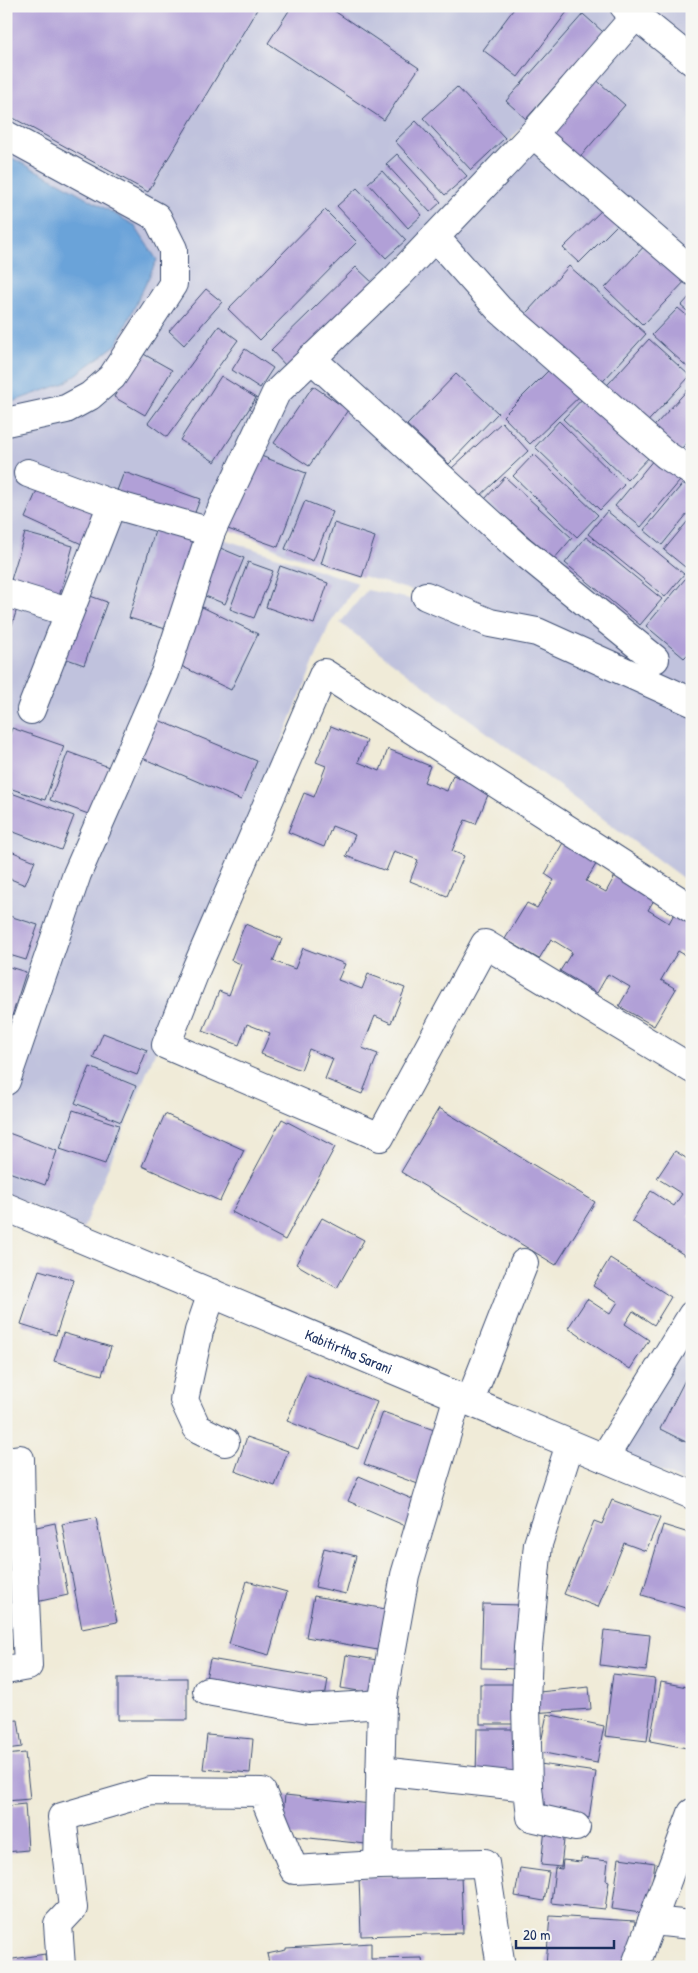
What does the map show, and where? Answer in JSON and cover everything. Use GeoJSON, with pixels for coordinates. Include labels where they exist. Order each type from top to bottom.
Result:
{"type":"FeatureCollection","features":[{"type":"Feature","properties":{"kind":"street"},"geometry":{"type":"LineString","coordinates":[[6,1081],[77,874],[165,673],[211,532],[276,393],[396,277],[533,134],[630,11],[692,61]]}},
{"type":"Feature","properties":{"kind":"street"},"geometry":{"type":"LineString","coordinates":[[533,134],[692,271]]}},
{"type":"Feature","properties":{"kind":"street"},"geometry":{"type":"LineString","coordinates":[[6,135],[157,217],[173,249],[173,284],[112,376],[90,396],[66,409],[6,422]]}},
{"type":"Feature","properties":{"kind":"street"},"geometry":{"type":"LineString","coordinates":[[435,237],[499,310],[666,455],[692,472]]}},
{"type":"Feature","properties":{"kind":"street"},"geometry":{"type":"LineString","coordinates":[[311,358],[516,546],[655,659]]}},
{"type":"Feature","properties":{"kind":"street"},"geometry":{"type":"LineString","coordinates":[[28,473],[112,504],[211,532]]}},
{"type":"Feature","properties":{"kind":"street"},"geometry":{"type":"LineString","coordinates":[[31,710],[112,504]]}},
{"type":"Feature","properties":{"kind":"street"},"geometry":{"type":"LineString","coordinates":[[6,593],[68,612]]}},
{"type":"Feature","properties":{"kind":"street"},"geometry":{"type":"LineString","coordinates":[[426,596],[490,623],[537,632],[692,702]]}},
{"type":"Feature","properties":{"kind":"street"},"geometry":{"type":"LineString","coordinates":[[692,909],[324,673],[196,969],[166,1045],[380,1137],[485,944],[692,1069]]}},
{"type":"Feature","properties":{"kind":"street","name":"Kabitirtha Sarani"},"geometry":{"type":"LineString","coordinates":[[6,1207],[692,1496]]}},
{"type":"Feature","properties":{"kind":"street"},"geometry":{"type":"LineString","coordinates":[[378,1865],[382,1704],[405,1575],[464,1399],[524,1263]]}},
{"type":"Feature","properties":{"kind":"street"},"geometry":{"type":"LineString","coordinates":[[212,1293],[199,1331],[184,1400],[197,1428],[225,1442]]}},
{"type":"Feature","properties":{"kind":"street"},"geometry":{"type":"LineString","coordinates":[[604,1458],[692,1314]]}},
{"type":"Feature","properties":{"kind":"street"},"geometry":{"type":"LineString","coordinates":[[570,1444],[538,1544],[528,1648],[526,1705],[528,1787],[531,1817],[576,1827]]}},
{"type":"Feature","properties":{"kind":"street"},"geometry":{"type":"LineString","coordinates":[[6,1461],[20,1459],[20,1511],[28,1666],[6,1670]]}},
{"type":"Feature","properties":{"kind":"street"},"geometry":{"type":"LineString","coordinates":[[207,1691],[309,1709],[382,1704]]}},
{"type":"Feature","properties":{"kind":"street"},"geometry":{"type":"LineString","coordinates":[[380,1771],[528,1787]]}},
{"type":"Feature","properties":{"kind":"street"},"geometry":{"type":"LineString","coordinates":[[61,1967],[58,1924],[73,1908],[62,1817],[151,1791],[262,1792],[294,1870],[378,1865],[485,1863],[501,1967]]}},
{"type":"Feature","properties":{"kind":"street"},"geometry":{"type":"LineString","coordinates":[[635,1967],[692,1813]]}},
{"type":"Feature","properties":{"kind":"street"},"geometry":{"type":"LineString","coordinates":[[652,1921],[692,1925]]}},
{"type":"Feature","properties":{"kind":"shaded area"},"geometry":{"type":"Polygon","coordinates":[[[6,6],[608,6],[621,16],[432,228],[268,390],[6,1055],[6,6]]]}},
{"type":"Feature","properties":{"kind":"shaded area"},"geometry":{"type":"Polygon","coordinates":[[[641,6],[692,6],[692,48],[641,6]]]}},
{"type":"Feature","properties":{"kind":"shaded area"},"geometry":{"type":"Polygon","coordinates":[[[638,25],[692,69],[692,696],[417,592],[287,554],[226,525],[281,396],[638,25]]]}},
{"type":"Feature","properties":{"kind":"shaded area"},"geometry":{"type":"Polygon","coordinates":[[[217,537],[358,583],[329,625],[83,1229],[6,1193],[6,1105],[82,880],[217,537]]]}},
{"type":"Feature","properties":{"kind":"shaded area"},"geometry":{"type":"Polygon","coordinates":[[[367,590],[424,602],[528,635],[692,706],[692,885],[340,623],[367,590]]]}},
{"type":"Feature","properties":{"kind":"shaded area"},"geometry":{"type":"Polygon","coordinates":[[[692,1331],[692,1485],[617,1452],[692,1331]]]}},
{"type":"Feature","properties":{"kind":"water"},"geometry":{"type":"Polygon","coordinates":[[[6,155],[61,183],[134,225],[157,260],[117,344],[65,383],[6,404],[6,155]]]}},
{"type":"Feature","properties":{"kind":"building"},"geometry":{"type":"Polygon","coordinates":[[[6,6],[259,6],[148,192],[6,114],[6,6]]]}},
{"type":"Feature","properties":{"kind":"building"},"geometry":{"type":"Polygon","coordinates":[[[292,6],[327,6],[419,68],[384,120],[268,43],[292,6]]]}},
{"type":"Feature","properties":{"kind":"building"},"geometry":{"type":"Polygon","coordinates":[[[516,6],[568,6],[570,8],[518,77],[483,50],[516,6]]]}},
{"type":"Feature","properties":{"kind":"building"},"geometry":{"type":"Polygon","coordinates":[[[583,14],[603,32],[526,119],[506,101],[583,14]]]}},
{"type":"Feature","properties":{"kind":"building"},"geometry":{"type":"Polygon","coordinates":[[[593,77],[625,105],[574,164],[541,137],[593,77]]]}},
{"type":"Feature","properties":{"kind":"building"},"geometry":{"type":"Polygon","coordinates":[[[457,87],[505,138],[471,170],[423,118],[457,87]]]}},
{"type":"Feature","properties":{"kind":"building"},"geometry":{"type":"Polygon","coordinates":[[[416,121],[467,176],[445,195],[395,141],[416,121]]]}},
{"type":"Feature","properties":{"kind":"building"},"geometry":{"type":"Polygon","coordinates":[[[397,154],[441,202],[430,212],[386,164],[397,154]]]}},
{"type":"Feature","properties":{"kind":"building"},"geometry":{"type":"Polygon","coordinates":[[[382,171],[422,215],[408,228],[368,183],[382,171]]]}},
{"type":"Feature","properties":{"kind":"building"},"geometry":{"type":"Polygon","coordinates":[[[357,188],[406,240],[386,258],[337,206],[357,188]]]}},
{"type":"Feature","properties":{"kind":"building"},"geometry":{"type":"Polygon","coordinates":[[[608,204],[623,219],[579,263],[563,248],[608,204]]]}},
{"type":"Feature","properties":{"kind":"building"},"geometry":{"type":"Polygon","coordinates":[[[325,210],[357,242],[260,340],[228,309],[325,210]]]}},
{"type":"Feature","properties":{"kind":"building"},"geometry":{"type":"Polygon","coordinates":[[[650,240],[689,277],[643,325],[605,288],[650,240]]]}},
{"type":"Feature","properties":{"kind":"building"},"geometry":{"type":"Polygon","coordinates":[[[569,266],[646,334],[596,389],[519,321],[569,266]]]}},
{"type":"Feature","properties":{"kind":"building"},"geometry":{"type":"Polygon","coordinates":[[[356,267],[374,284],[288,368],[271,350],[356,267]]]}},
{"type":"Feature","properties":{"kind":"building"},"geometry":{"type":"Polygon","coordinates":[[[206,289],[222,302],[184,345],[169,331],[206,289]]]}},
{"type":"Feature","properties":{"kind":"building"},"geometry":{"type":"Polygon","coordinates":[[[692,294],[692,315],[681,306],[692,294]]]}},
{"type":"Feature","properties":{"kind":"building"},"geometry":{"type":"Polygon","coordinates":[[[678,308],[692,320],[692,371],[652,335],[678,308]]]}},
{"type":"Feature","properties":{"kind":"building"},"geometry":{"type":"Polygon","coordinates":[[[219,326],[238,340],[167,437],[148,423],[219,326]]]}},
{"type":"Feature","properties":{"kind":"building"},"geometry":{"type":"Polygon","coordinates":[[[649,339],[690,376],[640,430],[600,393],[649,339]]]}},
{"type":"Feature","properties":{"kind":"building"},"geometry":{"type":"Polygon","coordinates":[[[245,349],[273,368],[260,388],[232,370],[245,349]]]}},
{"type":"Feature","properties":{"kind":"building"},"geometry":{"type":"Polygon","coordinates":[[[140,352],[172,370],[145,415],[114,397],[140,352]]]}},
{"type":"Feature","properties":{"kind":"building"},"geometry":{"type":"Polygon","coordinates":[[[556,363],[584,392],[530,444],[503,416],[556,363]]]}},
{"type":"Feature","properties":{"kind":"building"},"geometry":{"type":"Polygon","coordinates":[[[456,374],[498,413],[449,464],[407,425],[456,374]]]}},
{"type":"Feature","properties":{"kind":"building"},"geometry":{"type":"Polygon","coordinates":[[[221,376],[256,398],[215,462],[180,440],[221,376]]]}},
{"type":"Feature","properties":{"kind":"building"},"geometry":{"type":"Polygon","coordinates":[[[692,385],[692,437],[672,459],[646,435],[692,385]]]}},
{"type":"Feature","properties":{"kind":"building"},"geometry":{"type":"Polygon","coordinates":[[[313,386],[348,410],[309,466],[274,443],[313,386]]]}},
{"type":"Feature","properties":{"kind":"building"},"geometry":{"type":"Polygon","coordinates":[[[590,391],[654,452],[627,480],[563,419],[590,391]]]}},
{"type":"Feature","properties":{"kind":"building"},"geometry":{"type":"Polygon","coordinates":[[[559,421],[624,485],[600,510],[535,447],[559,421]]]}},
{"type":"Feature","properties":{"kind":"building"},"geometry":{"type":"Polygon","coordinates":[[[502,422],[528,451],[479,497],[452,468],[502,422]]]}},
{"type":"Feature","properties":{"kind":"building"},"geometry":{"type":"Polygon","coordinates":[[[253,453],[306,473],[278,547],[225,528],[253,453]]]}},
{"type":"Feature","properties":{"kind":"building"},"geometry":{"type":"Polygon","coordinates":[[[659,453],[685,475],[641,527],[615,506],[659,453]]]}},
{"type":"Feature","properties":{"kind":"building"},"geometry":{"type":"Polygon","coordinates":[[[534,454],[598,515],[577,537],[513,476],[534,454]]]}},
{"type":"Feature","properties":{"kind":"building"},"geometry":{"type":"Polygon","coordinates":[[[124,472],[200,499],[191,523],[115,496],[124,472]]]}},
{"type":"Feature","properties":{"kind":"building"},"geometry":{"type":"Polygon","coordinates":[[[690,475],[692,477],[692,508],[662,545],[644,530],[690,475]]]}},
{"type":"Feature","properties":{"kind":"building"},"geometry":{"type":"Polygon","coordinates":[[[505,477],[572,538],[554,559],[485,499],[505,477]]]}},
{"type":"Feature","properties":{"kind":"building"},"geometry":{"type":"Polygon","coordinates":[[[39,486],[101,515],[86,546],[25,518],[39,486]]]}},
{"type":"Feature","properties":{"kind":"building"},"geometry":{"type":"Polygon","coordinates":[[[305,501],[333,512],[313,561],[285,549],[305,501]]]}},
{"type":"Feature","properties":{"kind":"building"},"geometry":{"type":"Polygon","coordinates":[[[607,511],[684,574],[665,597],[588,534],[607,511]]]}},
{"type":"Feature","properties":{"kind":"building"},"geometry":{"type":"Polygon","coordinates":[[[692,516],[692,560],[685,567],[664,550],[692,516]]]}},
{"type":"Feature","properties":{"kind":"building"},"geometry":{"type":"Polygon","coordinates":[[[334,523],[375,537],[362,577],[321,564],[334,523]]]}},
{"type":"Feature","properties":{"kind":"building"},"geometry":{"type":"Polygon","coordinates":[[[157,524],[197,535],[169,630],[129,618],[157,524]]]}},
{"type":"Feature","properties":{"kind":"building"},"geometry":{"type":"Polygon","coordinates":[[[25,533],[73,546],[57,604],[8,590],[25,533]]]}},
{"type":"Feature","properties":{"kind":"building"},"geometry":{"type":"Polygon","coordinates":[[[586,537],[662,599],[640,625],[565,563],[586,537]]]}},
{"type":"Feature","properties":{"kind":"building"},"geometry":{"type":"Polygon","coordinates":[[[218,547],[244,558],[225,604],[198,593],[218,547]]]}},
{"type":"Feature","properties":{"kind":"building"},"geometry":{"type":"Polygon","coordinates":[[[248,562],[273,571],[254,618],[230,609],[248,562]]]}},
{"type":"Feature","properties":{"kind":"building"},"geometry":{"type":"Polygon","coordinates":[[[280,566],[328,583],[314,624],[266,607],[280,566]]]}},
{"type":"Feature","properties":{"kind":"building"},"geometry":{"type":"Polygon","coordinates":[[[690,573],[692,575],[692,650],[684,658],[646,626],[690,573]]]}},
{"type":"Feature","properties":{"kind":"building"},"geometry":{"type":"Polygon","coordinates":[[[79,592],[107,602],[84,665],[56,655],[79,592]]]}},
{"type":"Feature","properties":{"kind":"building"},"geometry":{"type":"Polygon","coordinates":[[[6,601],[18,605],[7,642],[6,642],[6,601]]]}},
{"type":"Feature","properties":{"kind":"building"},"geometry":{"type":"Polygon","coordinates":[[[202,607],[258,634],[231,690],[175,663],[202,607]]]}},
{"type":"Feature","properties":{"kind":"building"},"geometry":{"type":"Polygon","coordinates":[[[156,719],[257,761],[241,800],[140,757],[156,719]]]}},
{"type":"Feature","properties":{"kind":"building"},"geometry":{"type":"Polygon","coordinates":[[[331,726],[367,741],[358,762],[380,771],[388,749],[430,766],[424,782],[447,791],[453,775],[490,790],[476,824],[465,820],[452,851],[464,856],[447,896],[410,881],[418,860],[394,851],[386,871],[346,856],[355,835],[332,826],[324,847],[288,832],[304,793],[314,797],[326,766],[316,762],[331,726]]]}},
{"type":"Feature","properties":{"kind":"building"},"geometry":{"type":"Polygon","coordinates":[[[12,728],[64,746],[45,800],[6,787],[6,746],[12,728]]]}},
{"type":"Feature","properties":{"kind":"building"},"geometry":{"type":"Polygon","coordinates":[[[68,752],[109,767],[91,815],[50,800],[68,752]]]}},
{"type":"Feature","properties":{"kind":"building"},"geometry":{"type":"Polygon","coordinates":[[[6,791],[74,816],[61,850],[6,829],[6,791]]]}},
{"type":"Feature","properties":{"kind":"building"},"geometry":{"type":"Polygon","coordinates":[[[564,841],[598,861],[586,881],[606,892],[617,872],[657,895],[648,910],[669,923],[678,907],[692,915],[692,959],[678,951],[661,980],[676,989],[654,1026],[619,1006],[630,987],[608,974],[597,993],[560,971],[572,952],[551,939],[539,959],[505,939],[527,903],[537,908],[554,880],[545,874],[564,841]]]}},
{"type":"Feature","properties":{"kind":"building"},"geometry":{"type":"Polygon","coordinates":[[[6,849],[35,861],[25,885],[6,877],[6,849]]]}},
{"type":"Feature","properties":{"kind":"building"},"geometry":{"type":"Polygon","coordinates":[[[6,915],[38,925],[26,960],[6,954],[6,915]]]}},
{"type":"Feature","properties":{"kind":"building"},"geometry":{"type":"Polygon","coordinates":[[[245,924],[282,939],[273,961],[295,969],[303,948],[345,964],[338,980],[362,989],[368,974],[405,988],[391,1023],[375,1016],[362,1048],[378,1054],[362,1094],[325,1079],[333,1059],[309,1049],[301,1070],[261,1054],[270,1033],[247,1024],[239,1045],[203,1031],[219,991],[229,995],[241,964],[231,960],[245,924]]]}},
{"type":"Feature","properties":{"kind":"building"},"geometry":{"type":"Polygon","coordinates":[[[6,966],[26,972],[11,1019],[6,1017],[6,966]]]}},
{"type":"Feature","properties":{"kind":"building"},"geometry":{"type":"Polygon","coordinates":[[[103,1033],[147,1050],[137,1075],[93,1058],[103,1033]]]}},
{"type":"Feature","properties":{"kind":"building"},"geometry":{"type":"Polygon","coordinates":[[[90,1067],[136,1086],[121,1122],[75,1103],[90,1067]]]}},
{"type":"Feature","properties":{"kind":"building"},"geometry":{"type":"Polygon","coordinates":[[[439,1108],[595,1202],[556,1265],[401,1172],[439,1108]]]}},
{"type":"Feature","properties":{"kind":"building"},"geometry":{"type":"Polygon","coordinates":[[[73,1110],[119,1125],[105,1164],[60,1149],[73,1110]]]}},
{"type":"Feature","properties":{"kind":"building"},"geometry":{"type":"Polygon","coordinates":[[[165,1114],[244,1150],[220,1201],[142,1166],[165,1114]]]}},
{"type":"Feature","properties":{"kind":"building"},"geometry":{"type":"Polygon","coordinates":[[[282,1119],[335,1147],[285,1240],[232,1212],[282,1119]]]}},
{"type":"Feature","properties":{"kind":"building"},"geometry":{"type":"Polygon","coordinates":[[[6,1132],[57,1151],[45,1185],[6,1171],[6,1132]]]}},
{"type":"Feature","properties":{"kind":"building"},"geometry":{"type":"Polygon","coordinates":[[[675,1151],[692,1162],[692,1211],[688,1216],[692,1218],[692,1260],[632,1221],[651,1191],[674,1206],[682,1194],[657,1178],[675,1151]]]}},
{"type":"Feature","properties":{"kind":"building"},"geometry":{"type":"Polygon","coordinates":[[[322,1218],[364,1240],[337,1288],[296,1264],[322,1218]]]}},
{"type":"Feature","properties":{"kind":"building"},"geometry":{"type":"Polygon","coordinates":[[[610,1258],[671,1297],[654,1325],[633,1311],[625,1324],[649,1340],[630,1369],[568,1328],[587,1299],[610,1314],[618,1302],[593,1286],[610,1258]]]}},
{"type":"Feature","properties":{"kind":"building"},"geometry":{"type":"Polygon","coordinates":[[[39,1270],[74,1280],[56,1335],[21,1324],[39,1270]]]}},
{"type":"Feature","properties":{"kind":"building"},"geometry":{"type":"Polygon","coordinates":[[[63,1333],[111,1347],[102,1375],[54,1361],[63,1333]]]}},
{"type":"Feature","properties":{"kind":"building"},"geometry":{"type":"Polygon","coordinates":[[[306,1374],[377,1402],[358,1449],[287,1421],[306,1374]]]}},
{"type":"Feature","properties":{"kind":"building"},"geometry":{"type":"Polygon","coordinates":[[[687,1376],[692,1378],[692,1445],[660,1429],[687,1376]]]}},
{"type":"Feature","properties":{"kind":"building"},"geometry":{"type":"Polygon","coordinates":[[[383,1412],[437,1431],[418,1484],[364,1464],[383,1412]]]}},
{"type":"Feature","properties":{"kind":"building"},"geometry":{"type":"Polygon","coordinates":[[[247,1437],[288,1451],[275,1486],[235,1471],[247,1437]]]}},
{"type":"Feature","properties":{"kind":"building"},"geometry":{"type":"Polygon","coordinates":[[[359,1476],[419,1502],[408,1527],[348,1501],[359,1476]]]}},
{"type":"Feature","properties":{"kind":"building"},"geometry":{"type":"Polygon","coordinates":[[[612,1500],[660,1518],[646,1551],[624,1543],[598,1607],[564,1594],[594,1521],[602,1524],[612,1500]]]}},
{"type":"Feature","properties":{"kind":"building"},"geometry":{"type":"Polygon","coordinates":[[[96,1518],[117,1622],[82,1629],[62,1524],[96,1518]]]}},
{"type":"Feature","properties":{"kind":"building"},"geometry":{"type":"Polygon","coordinates":[[[55,1523],[68,1595],[36,1602],[23,1530],[55,1523]]]}},
{"type":"Feature","properties":{"kind":"building"},"geometry":{"type":"Polygon","coordinates":[[[663,1525],[692,1534],[692,1610],[642,1595],[663,1525]]]}},
{"type":"Feature","properties":{"kind":"building"},"geometry":{"type":"Polygon","coordinates":[[[324,1548],[356,1556],[346,1594],[315,1587],[324,1548]]]}},
{"type":"Feature","properties":{"kind":"building"},"geometry":{"type":"Polygon","coordinates":[[[247,1581],[287,1592],[269,1655],[229,1644],[247,1581]]]}},
{"type":"Feature","properties":{"kind":"building"},"geometry":{"type":"Polygon","coordinates":[[[314,1596],[391,1610],[383,1651],[306,1637],[314,1596]]]}},
{"type":"Feature","properties":{"kind":"building"},"geometry":{"type":"Polygon","coordinates":[[[483,1604],[521,1605],[519,1669],[481,1668],[483,1604]]]}},
{"type":"Feature","properties":{"kind":"building"},"geometry":{"type":"Polygon","coordinates":[[[604,1630],[650,1635],[646,1671],[600,1665],[604,1630]]]}},
{"type":"Feature","properties":{"kind":"building"},"geometry":{"type":"Polygon","coordinates":[[[346,1655],[383,1661],[377,1694],[341,1688],[346,1655]]]}},
{"type":"Feature","properties":{"kind":"building"},"geometry":{"type":"Polygon","coordinates":[[[210,1659],[328,1679],[324,1704],[205,1684],[210,1659]]]}},
{"type":"Feature","properties":{"kind":"building"},"geometry":{"type":"Polygon","coordinates":[[[613,1674],[655,1679],[647,1741],[605,1736],[613,1674]]]}},
{"type":"Feature","properties":{"kind":"building"},"geometry":{"type":"Polygon","coordinates":[[[118,1678],[187,1678],[187,1720],[118,1720],[118,1678]]]}},
{"type":"Feature","properties":{"kind":"building"},"geometry":{"type":"Polygon","coordinates":[[[661,1682],[692,1688],[692,1749],[650,1741],[661,1682]]]}},
{"type":"Feature","properties":{"kind":"building"},"geometry":{"type":"Polygon","coordinates":[[[480,1684],[523,1684],[523,1724],[480,1724],[480,1684]]]}},
{"type":"Feature","properties":{"kind":"building"},"geometry":{"type":"Polygon","coordinates":[[[589,1687],[591,1709],[531,1713],[529,1693],[589,1687]]]}},
{"type":"Feature","properties":{"kind":"building"},"geometry":{"type":"Polygon","coordinates":[[[547,1714],[604,1726],[597,1763],[539,1752],[547,1714]]]}},
{"type":"Feature","properties":{"kind":"building"},"geometry":{"type":"Polygon","coordinates":[[[18,1720],[22,1747],[6,1749],[6,1721],[18,1720]]]}},
{"type":"Feature","properties":{"kind":"building"},"geometry":{"type":"Polygon","coordinates":[[[477,1729],[523,1729],[522,1776],[476,1776],[477,1729]]]}},
{"type":"Feature","properties":{"kind":"building"},"geometry":{"type":"Polygon","coordinates":[[[207,1735],[253,1739],[250,1773],[203,1769],[207,1735]]]}},
{"type":"Feature","properties":{"kind":"building"},"geometry":{"type":"Polygon","coordinates":[[[25,1753],[30,1799],[6,1801],[6,1755],[25,1753]]]}},
{"type":"Feature","properties":{"kind":"building"},"geometry":{"type":"Polygon","coordinates":[[[540,1764],[596,1772],[589,1818],[533,1810],[540,1764]]]}},
{"type":"Feature","properties":{"kind":"building"},"geometry":{"type":"Polygon","coordinates":[[[285,1795],[371,1804],[366,1844],[281,1835],[285,1795]]]}},
{"type":"Feature","properties":{"kind":"building"},"geometry":{"type":"Polygon","coordinates":[[[25,1804],[28,1850],[6,1852],[6,1806],[25,1804]]]}},
{"type":"Feature","properties":{"kind":"building"},"geometry":{"type":"Polygon","coordinates":[[[545,1829],[565,1831],[561,1867],[541,1865],[545,1829]]]}},
{"type":"Feature","properties":{"kind":"building"},"geometry":{"type":"Polygon","coordinates":[[[581,1858],[608,1861],[606,1880],[609,1881],[605,1909],[551,1903],[555,1868],[562,1869],[563,1860],[581,1862],[581,1858]]]}},
{"type":"Feature","properties":{"kind":"building"},"geometry":{"type":"Polygon","coordinates":[[[619,1858],[655,1863],[648,1914],[612,1909],[619,1858]]]}},
{"type":"Feature","properties":{"kind":"building"},"geometry":{"type":"Polygon","coordinates":[[[520,1868],[549,1872],[544,1901],[515,1896],[520,1868]]]}},
{"type":"Feature","properties":{"kind":"building"},"geometry":{"type":"Polygon","coordinates":[[[461,1874],[463,1933],[361,1936],[359,1877],[461,1874]]]}},
{"type":"Feature","properties":{"kind":"building"},"geometry":{"type":"Polygon","coordinates":[[[550,1916],[635,1921],[632,1967],[546,1965],[550,1916]]]}},
{"type":"Feature","properties":{"kind":"building"},"geometry":{"type":"Polygon","coordinates":[[[371,1943],[371,1959],[422,1958],[423,1967],[270,1967],[267,1954],[286,1950],[286,1948],[371,1943]]]}},
{"type":"Feature","properties":{"kind":"building"},"geometry":{"type":"Polygon","coordinates":[[[45,1954],[46,1967],[7,1967],[7,1960],[45,1954]]]}}]}
